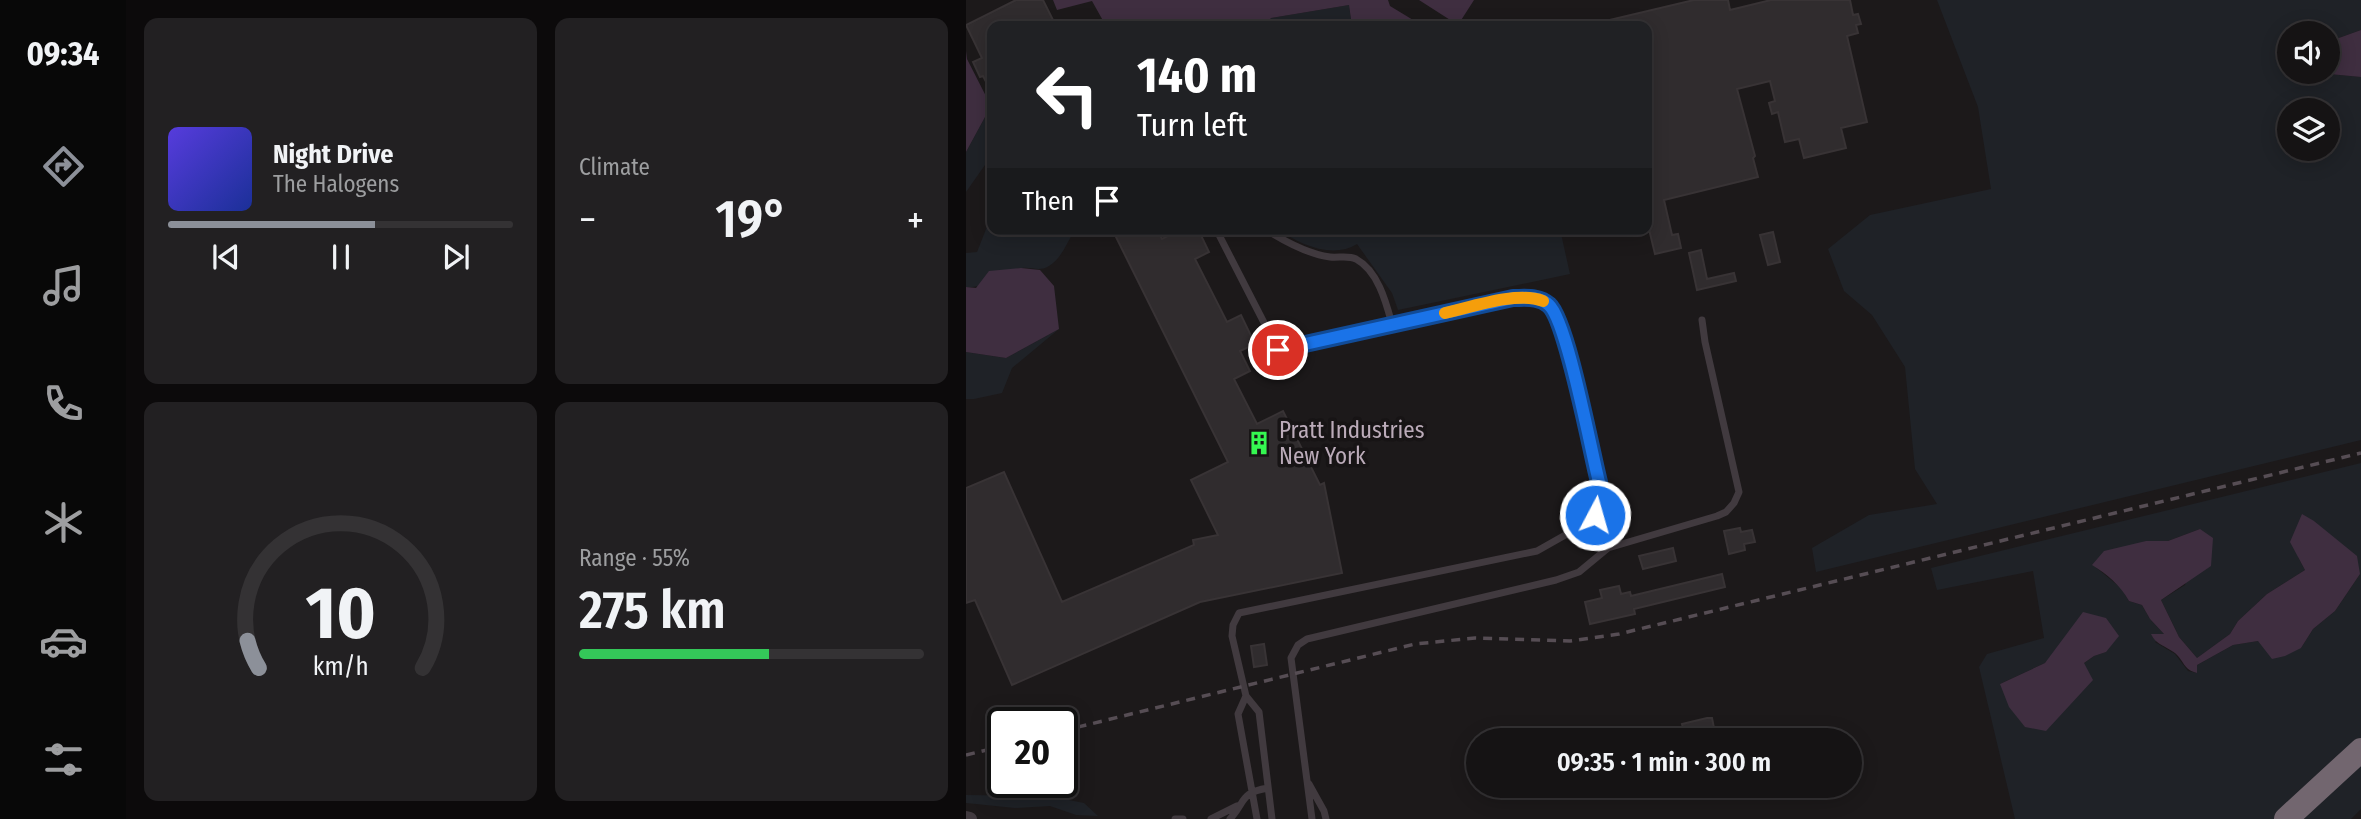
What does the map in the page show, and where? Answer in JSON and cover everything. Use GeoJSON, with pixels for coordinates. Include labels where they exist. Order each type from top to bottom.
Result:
{"type":"FeatureCollection","features":[{"type":"Feature","properties":{"kind":"highway"},"geometry":{"type":"LineString","coordinates":[[2286,819],[2361,750]]}},
{"type":"Feature","properties":{"kind":"lane"},"geometry":{"type":"LineString","coordinates":[[1219,235],[1278,350],[1513,298],[1540,299],[1552,307],[1559,320],[1599,482],[1600,494],[1595,515],[1590,521],[1559,541],[1537,551],[1239,613],[1233,625],[1232,636],[1246,696],[1259,712],[1272,819]]}},
{"type":"Feature","properties":{"kind":"lane"},"geometry":{"type":"LineString","coordinates":[[1275,235],[1307,251],[1329,257],[1353,257],[1363,264],[1383,294],[1392,324]]}},
{"type":"Feature","properties":{"kind":"lane"},"geometry":{"type":"LineString","coordinates":[[1312,819],[1291,658],[1298,645],[1307,639],[1556,580],[1579,572],[1608,548],[1717,516],[1726,512],[1734,503],[1739,492],[1702,320]]}},
{"type":"Feature","properties":{"kind":"lane"},"geometry":{"type":"LineString","coordinates":[[1246,696],[1238,714],[1257,819]]}},
{"type":"Feature","properties":{"kind":"lane"},"geometry":{"type":"LineString","coordinates":[[1307,780],[1326,819]]}},
{"type":"Feature","properties":{"kind":"lane"},"geometry":{"type":"LineString","coordinates":[[1230,819],[1237,806],[1252,791],[1268,788]]}},
{"type":"Feature","properties":{"kind":"lane"},"geometry":{"type":"LineString","coordinates":[[1211,819],[1237,806]]}},
{"type":"Feature","properties":{"kind":"lane"},"geometry":{"type":"LineString","coordinates":[[1175,819],[1182,819]]}},
{"type":"Feature","properties":{"kind":"shaded area"},"geometry":{"type":"Polygon","coordinates":[[[1053,0],[1388,0],[1390,6],[1415,21],[1351,21],[1349,5],[1271,18],[1269,21],[1103,21],[1092,1],[1057,10],[1053,0]]]}},
{"type":"Feature","properties":{"kind":"shaded area"},"geometry":{"type":"Polygon","coordinates":[[[1419,0],[1474,0],[1461,21],[1452,21],[1419,0]]]}},
{"type":"Feature","properties":{"kind":"shaded area"},"geometry":{"type":"Polygon","coordinates":[[[1937,0],[2361,0],[2361,30],[2340,38],[2340,21],[2277,21],[2277,84],[2340,84],[2340,75],[2361,77],[2361,440],[1816,572],[1812,548],[1869,515],[1937,504],[1915,469],[1905,367],[1872,315],[1844,291],[1828,249],[1870,215],[1991,189],[1978,107],[1937,0]]]}},
{"type":"Feature","properties":{"kind":"shaded area"},"geometry":{"type":"Polygon","coordinates":[[[1349,5],[1351,21],[1269,21],[1271,18],[1349,5]]]}},
{"type":"Feature","properties":{"kind":"shaded area"},"geometry":{"type":"Polygon","coordinates":[[[2361,30],[2361,77],[2340,75],[2340,38],[2361,30]]]}},
{"type":"Feature","properties":{"kind":"shaded area"},"geometry":{"type":"Polygon","coordinates":[[[966,51],[967,59],[987,98],[987,113],[966,152],[966,51]]]}},
{"type":"Feature","properties":{"kind":"shaded area"},"geometry":{"type":"Polygon","coordinates":[[[987,113],[987,162],[966,192],[966,152],[987,113]]]}},
{"type":"Feature","properties":{"kind":"shaded area"},"geometry":{"type":"Polygon","coordinates":[[[987,227],[987,235],[1072,235],[1060,255],[1045,268],[1015,269],[981,285],[966,287],[966,253],[977,252],[987,227]]]}},
{"type":"Feature","properties":{"kind":"shaded area"},"geometry":{"type":"Polygon","coordinates":[[[1288,235],[1561,235],[1570,274],[1398,310],[1392,293],[1357,244],[1338,250],[1327,250],[1288,235]]]}},
{"type":"Feature","properties":{"kind":"shaded area"},"geometry":{"type":"Polygon","coordinates":[[[1021,268],[1040,270],[1054,286],[1059,329],[1006,358],[966,352],[966,287],[976,288],[989,271],[1021,268]]]}},
{"type":"Feature","properties":{"kind":"shaded area"},"geometry":{"type":"Polygon","coordinates":[[[1059,329],[1012,368],[1002,393],[966,399],[966,352],[1006,358],[1059,329]]]}},
{"type":"Feature","properties":{"kind":"shaded area"},"geometry":{"type":"Polygon","coordinates":[[[2361,463],[2361,741],[2276,819],[2015,819],[1979,667],[1987,654],[2044,638],[2033,571],[1937,590],[1931,568],[2361,463]],[[2314,521],[2298,557],[2305,570],[2267,594],[2238,621],[2230,634],[2197,658],[2179,637],[2161,600],[2185,585],[2200,529],[2168,541],[2146,541],[2093,565],[2121,588],[2129,601],[2142,605],[2150,619],[2165,635],[2155,642],[2175,654],[2188,671],[2197,673],[2197,665],[2233,645],[2258,641],[2301,648],[2313,629],[2335,611],[2360,574],[2331,537],[2314,521]],[[2106,652],[2045,663],[2000,684],[2084,663],[2106,652]]]}},
{"type":"Feature","properties":{"kind":"shaded area"},"geometry":{"type":"Polygon","coordinates":[[[2302,514],[2357,556],[2360,574],[2335,611],[2313,629],[2301,648],[2285,656],[2272,659],[2258,641],[2233,645],[2197,665],[2197,673],[2193,672],[2175,653],[2153,638],[2151,634],[2164,634],[2142,605],[2129,601],[2113,581],[2092,565],[2104,551],[2146,541],[2168,541],[2200,529],[2213,538],[2211,566],[2161,600],[2179,637],[2197,658],[2230,634],[2238,621],[2267,594],[2305,570],[2290,542],[2302,514]]]}},
{"type":"Feature","properties":{"kind":"shaded area"},"geometry":{"type":"Polygon","coordinates":[[[2083,612],[2106,618],[2119,636],[2106,652],[2084,663],[2093,680],[2046,731],[2025,727],[2009,707],[2000,684],[2045,663],[2083,612]]]}},
{"type":"Feature","properties":{"kind":"shaded area"},"geometry":{"type":"Polygon","coordinates":[[[2361,762],[2361,809],[2351,819],[2299,819],[2361,762]]]}},
{"type":"Feature","properties":{"kind":"shaded area"},"geometry":{"type":"Polygon","coordinates":[[[966,795],[987,795],[987,798],[1059,798],[1084,803],[1098,816],[1076,815],[1050,806],[1015,808],[966,803],[966,795]]]}},
{"type":"Feature","properties":{"kind":"building"},"geometry":{"type":"Polygon","coordinates":[[[1016,0],[1043,0],[1054,21],[987,21],[987,84],[983,76],[980,77],[973,62],[982,58],[966,25],[1016,0]]]}},
{"type":"Feature","properties":{"kind":"building"},"geometry":{"type":"Polygon","coordinates":[[[1694,0],[1728,0],[1730,10],[1771,0],[1850,0],[1853,15],[1858,14],[1861,24],[1856,25],[1858,33],[1847,36],[1867,122],[1841,128],[1846,148],[1804,158],[1799,139],[1785,142],[1778,112],[1772,114],[1769,103],[1775,101],[1770,81],[1737,89],[1758,177],[1664,200],[1672,235],[1678,234],[1681,248],[1655,254],[1650,235],[1652,21],[1605,21],[1694,0]]]}},
{"type":"Feature","properties":{"kind":"building"},"geometry":{"type":"Polygon","coordinates":[[[1773,232],[1780,262],[1768,265],[1760,235],[1773,232]]]}},
{"type":"Feature","properties":{"kind":"building","name":"Pratt Industries New York"},"geometry":{"type":"Polygon","coordinates":[[[1115,235],[1160,235],[1162,239],[1170,235],[1201,235],[1209,252],[1195,259],[1227,322],[1241,315],[1255,344],[1240,351],[1250,371],[1234,379],[1257,424],[1283,411],[1320,485],[1324,483],[1342,573],[1200,602],[1012,685],[975,600],[966,603],[966,488],[1004,472],[1062,602],[1194,545],[1193,540],[1218,535],[1191,480],[1228,462],[1115,235]]]}},
{"type":"Feature","properties":{"kind":"building"},"geometry":{"type":"Polygon","coordinates":[[[1701,250],[1707,279],[1734,273],[1736,281],[1697,290],[1689,253],[1701,250]]]}},
{"type":"Feature","properties":{"kind":"building"},"geometry":{"type":"Polygon","coordinates":[[[1740,528],[1741,532],[1752,530],[1755,542],[1744,544],[1745,550],[1729,554],[1724,531],[1740,528]]]}},
{"type":"Feature","properties":{"kind":"building"},"geometry":{"type":"Polygon","coordinates":[[[1673,548],[1676,561],[1643,569],[1639,556],[1673,548]]]}},
{"type":"Feature","properties":{"kind":"building"},"geometry":{"type":"Polygon","coordinates":[[[1722,574],[1725,587],[1634,609],[1635,614],[1590,624],[1585,602],[1602,598],[1600,590],[1619,586],[1621,594],[1630,592],[1631,596],[1722,574]]]}},
{"type":"Feature","properties":{"kind":"building"},"geometry":{"type":"Polygon","coordinates":[[[1264,644],[1267,665],[1254,667],[1251,646],[1264,644]]]}},
{"type":"Feature","properties":{"kind":"building"},"geometry":{"type":"Polygon","coordinates":[[[1712,718],[1714,728],[1683,728],[1682,724],[1712,718]]]}},
{"type":"Feature","properties":{"kind":"railway"},"geometry":{"type":"LineString","coordinates":[[1078,727],[1415,644],[1475,638],[1570,641],[1619,634],[2361,453]]}},
{"type":"Feature","properties":{"kind":"railway"},"geometry":{"type":"LineString","coordinates":[[966,755],[987,750]]}},
{"type":"Feature","properties":{"kind":"slow traffic"},"geometry":{"type":"LineString","coordinates":[[1445,313],[1513,298],[1543,301]]}},
{"type":"Feature","properties":{"kind":"place","name":"Pratt Industries New York"},"geometry":{"type":"Point","coordinates":[1259,443]}},
{"type":"Feature","properties":{"kind":"route"},"geometry":{"type":"LineString","coordinates":[[1278,350],[1513,298],[1540,299],[1556,313],[1565,339],[1599,482],[1600,494],[1595,515]]}}]}
